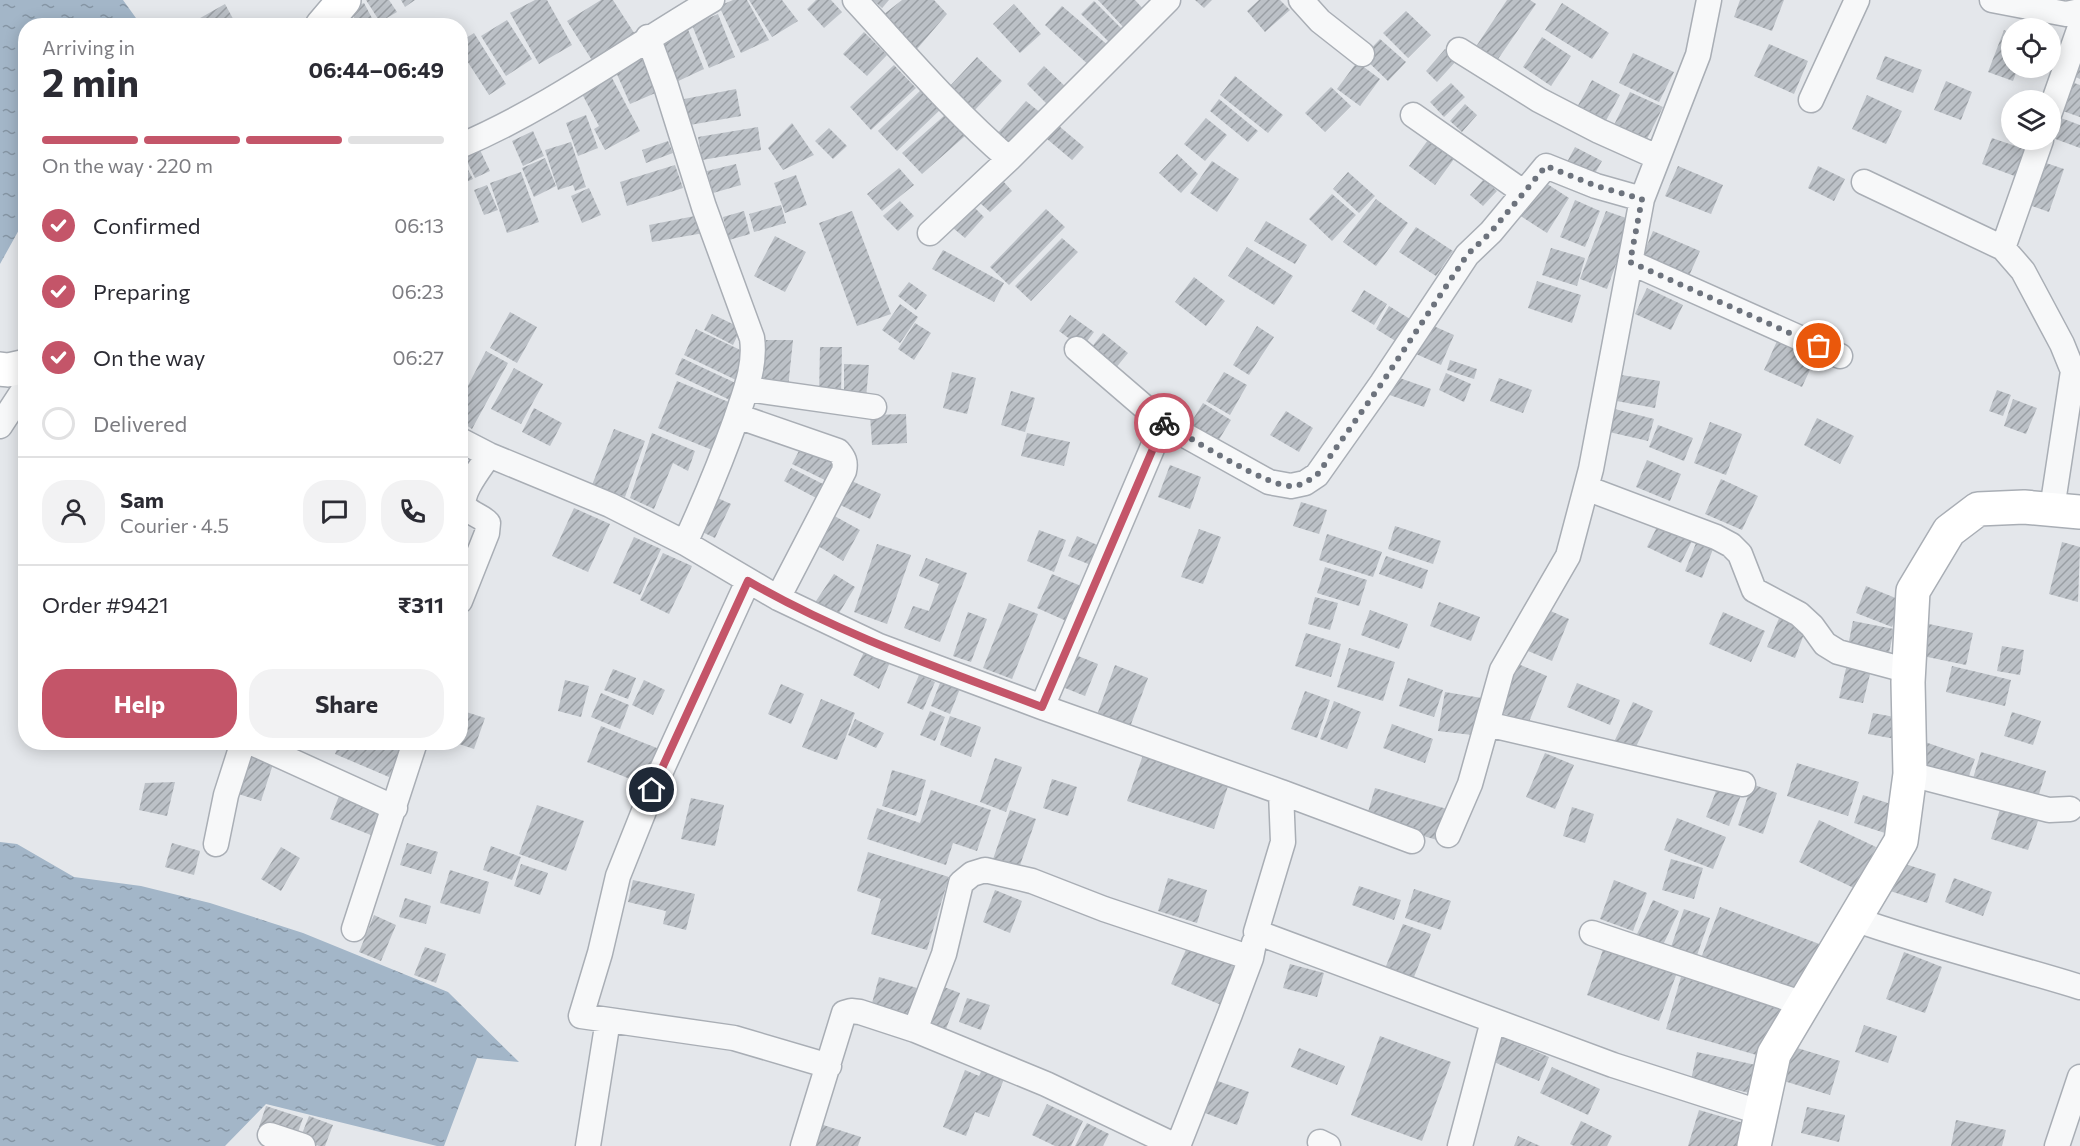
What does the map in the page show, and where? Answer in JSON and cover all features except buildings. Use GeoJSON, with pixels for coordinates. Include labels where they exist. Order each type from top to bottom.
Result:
{"type":"FeatureCollection","features":[{"type":"Feature","properties":{"kind":"street"},"geometry":{"type":"LineString","coordinates":[[329,18],[344,0]]}},
{"type":"Feature","properties":{"kind":"street"},"geometry":{"type":"LineString","coordinates":[[468,143],[504,127],[587,80],[648,38],[712,0]]}},
{"type":"Feature","properties":{"kind":"street"},"geometry":{"type":"LineString","coordinates":[[855,0],[944,98],[1009,159]]}},
{"type":"Feature","properties":{"kind":"street"},"geometry":{"type":"LineString","coordinates":[[930,233],[1009,159],[1168,0]]}},
{"type":"Feature","properties":{"kind":"street"},"geometry":{"type":"LineString","coordinates":[[1301,0],[1320,21],[1362,54]]}},
{"type":"Feature","properties":{"kind":"street"},"geometry":{"type":"LineString","coordinates":[[1448,835],[1470,784],[1502,670],[1568,556],[1593,459],[1642,199],[1698,55],[1709,0]]}},
{"type":"Feature","properties":{"kind":"street"},"geometry":{"type":"LineString","coordinates":[[1811,100],[1857,0]]}},
{"type":"Feature","properties":{"kind":"street"},"geometry":{"type":"LineString","coordinates":[[1992,0],[2066,14],[2080,10]]}},
{"type":"Feature","properties":{"kind":"street"},"geometry":{"type":"LineString","coordinates":[[2058,90],[2080,27]]}},
{"type":"Feature","properties":{"kind":"street"},"geometry":{"type":"LineString","coordinates":[[648,38],[752,338],[753,360],[747,389],[717,472],[685,543]]}},
{"type":"Feature","properties":{"kind":"street"},"geometry":{"type":"LineString","coordinates":[[1459,50],[1539,100],[1657,157]]}},
{"type":"Feature","properties":{"kind":"street"},"geometry":{"type":"LineString","coordinates":[[1413,115],[1523,192]]}},
{"type":"Feature","properties":{"kind":"street"},"geometry":{"type":"LineString","coordinates":[[2003,248],[2037,150]]}},
{"type":"Feature","properties":{"kind":"street"},"geometry":{"type":"LineString","coordinates":[[1077,349],[1163,423],[1269,482],[1291,486],[1305,483],[1317,475],[1382,383],[1467,255],[1491,232],[1546,166],[1596,186],[1642,199]]}},
{"type":"Feature","properties":{"kind":"street"},"geometry":{"type":"LineString","coordinates":[[1754,1146],[1774,1054],[1901,841],[1910,774],[1909,671],[1913,591],[1949,531],[1978,509],[2024,507],[2066,511],[2073,371],[2062,344],[2023,271],[2003,248],[1864,182]]}},
{"type":"Feature","properties":{"kind":"street"},"geometry":{"type":"LineString","coordinates":[[1630,262],[1840,356]]}},
{"type":"Feature","properties":{"kind":"street"},"geometry":{"type":"LineString","coordinates":[[0,369],[18,368]]}},
{"type":"Feature","properties":{"kind":"street"},"geometry":{"type":"LineString","coordinates":[[747,389],[874,407]]}},
{"type":"Feature","properties":{"kind":"street"},"geometry":{"type":"LineString","coordinates":[[0,426],[18,398]]}},
{"type":"Feature","properties":{"kind":"street"},"geometry":{"type":"LineString","coordinates":[[737,417],[838,451],[845,464],[844,471],[778,598]]}},
{"type":"Feature","properties":{"kind":"street"},"geometry":{"type":"LineString","coordinates":[[1042,707],[1163,423]]}},
{"type":"Feature","properties":{"kind":"street"},"geometry":{"type":"LineString","coordinates":[[468,444],[609,505],[685,543],[778,598],[879,646],[1412,842]]}},
{"type":"Feature","properties":{"kind":"street"},"geometry":{"type":"LineString","coordinates":[[468,490],[489,455]]}},
{"type":"Feature","properties":{"kind":"street"},"geometry":{"type":"LineString","coordinates":[[1586,489],[1716,537],[1731,545],[1740,554],[1754,590],[1807,621],[1825,644],[1838,652],[1909,671]]}},
{"type":"Feature","properties":{"kind":"street"},"geometry":{"type":"LineString","coordinates":[[468,509],[483,517],[488,524],[488,533],[468,582]]}},
{"type":"Feature","properties":{"kind":"street"},"geometry":{"type":"LineString","coordinates":[[748,581],[652,790],[618,876],[600,953],[581,1016],[734,1038],[829,1066]]}},
{"type":"Feature","properties":{"kind":"street"},"geometry":{"type":"LineString","coordinates":[[1487,724],[1743,784]]}},
{"type":"Feature","properties":{"kind":"street"},"geometry":{"type":"LineString","coordinates":[[216,844],[226,795],[240,750]]}},
{"type":"Feature","properties":{"kind":"street"},"geometry":{"type":"LineString","coordinates":[[268,750],[395,808]]}},
{"type":"Feature","properties":{"kind":"street"},"geometry":{"type":"LineString","coordinates":[[354,929],[413,750]]}},
{"type":"Feature","properties":{"kind":"street"},"geometry":{"type":"LineString","coordinates":[[1910,774],[2049,810],[2070,809]]}},
{"type":"Feature","properties":{"kind":"street"},"geometry":{"type":"LineString","coordinates":[[803,1146],[844,1013],[851,1011],[915,1030],[1046,1084],[1177,1146],[1251,958],[1256,932],[1283,842],[1281,792]]}},
{"type":"Feature","properties":{"kind":"street"},"geometry":{"type":"LineString","coordinates":[[915,1030],[944,954],[961,883],[972,874],[985,870],[1032,881],[1104,909],[1251,958]]}},
{"type":"Feature","properties":{"kind":"street"},"geometry":{"type":"LineString","coordinates":[[1854,919],[1921,942],[1975,955],[2080,987]]}},
{"type":"Feature","properties":{"kind":"street"},"geometry":{"type":"LineString","coordinates":[[1256,932],[1613,1065],[1762,1113]]}},
{"type":"Feature","properties":{"kind":"street"},"geometry":{"type":"LineString","coordinates":[[1592,933],[1804,1004]]}},
{"type":"Feature","properties":{"kind":"street"},"geometry":{"type":"LineString","coordinates":[[588,1146],[608,1020]]}},
{"type":"Feature","properties":{"kind":"street"},"geometry":{"type":"LineString","coordinates":[[1460,1146],[1493,1021]]}},
{"type":"Feature","properties":{"kind":"street"},"geometry":{"type":"LineString","coordinates":[[2057,1146],[2080,1077]]}},
{"type":"Feature","properties":{"kind":"street"},"geometry":{"type":"LineString","coordinates":[[270,1135],[303,1146]]}},
{"type":"Feature","properties":{"kind":"water"},"geometry":{"type":"Polygon","coordinates":[[[0,0],[123,0],[136,18],[18,18],[18,232],[0,264],[0,0]]]}},
{"type":"Feature","properties":{"kind":"water"},"geometry":{"type":"Polygon","coordinates":[[[0,842],[17,844],[74,877],[141,886],[210,903],[303,933],[448,992],[519,1062],[477,1058],[444,1146],[266,1104],[225,1146],[0,1146],[0,842]]]}},
{"type":"Feature","properties":{"kind":"way so far"},"geometry":{"type":"LineString","coordinates":[[1164,423],[1269,482],[1291,486],[1305,483],[1317,475],[1382,383],[1467,255],[1491,232],[1546,166],[1596,186],[1642,199],[1630,262],[1819,346]]}},
{"type":"Feature","properties":{"kind":"route"},"geometry":{"type":"LineString","coordinates":[[652,790],[748,581],[778,598],[879,646],[1042,707],[1164,423]]}}]}
